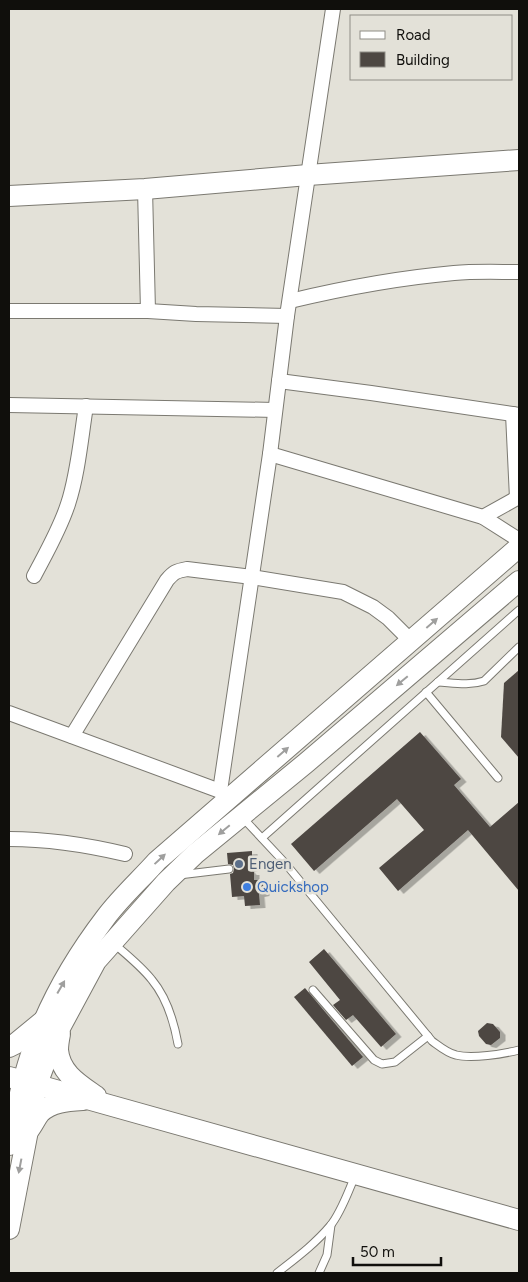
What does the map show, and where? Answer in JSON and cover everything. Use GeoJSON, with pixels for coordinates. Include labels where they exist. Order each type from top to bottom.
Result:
{"type":"FeatureCollection","features":[{"type":"Feature","properties":{"kind":"street"},"geometry":{"type":"LineString","coordinates":[[232,804],[252,577],[287,316],[333,9]]}},
{"type":"Feature","properties":{"kind":"street"},"geometry":{"type":"LineString","coordinates":[[9,196],[145,189],[519,160]]}},
{"type":"Feature","properties":{"kind":"street"},"geometry":{"type":"LineString","coordinates":[[145,189],[148,311]]}},
{"type":"Feature","properties":{"kind":"street"},"geometry":{"type":"LineString","coordinates":[[290,301],[329,291],[381,282],[456,273],[519,272]]}},
{"type":"Feature","properties":{"kind":"street"},"geometry":{"type":"LineString","coordinates":[[9,311],[148,311],[287,316]]}},
{"type":"Feature","properties":{"kind":"street"},"geometry":{"type":"LineString","coordinates":[[279,381],[516,415],[518,498],[483,517]]}},
{"type":"Feature","properties":{"kind":"street"},"geometry":{"type":"LineString","coordinates":[[9,405],[275,410]]}},
{"type":"Feature","properties":{"kind":"street"},"geometry":{"type":"LineString","coordinates":[[34,576],[60,526],[68,503],[73,486],[86,406]]}},
{"type":"Feature","properties":{"kind":"street"},"geometry":{"type":"LineString","coordinates":[[270,454],[483,517],[519,540]]}},
{"type":"Feature","properties":{"kind":"street"},"geometry":{"type":"LineString","coordinates":[[9,1145],[17,1103],[34,1046],[53,1024],[96,961],[171,876],[195,854],[232,804],[411,641],[519,547]]}},
{"type":"Feature","properties":{"kind":"street"},"geometry":{"type":"LineString","coordinates":[[72,736],[167,580],[174,572],[187,569],[252,577],[343,592],[373,607],[388,618],[411,641]]}},
{"type":"Feature","properties":{"kind":"street"},"geometry":{"type":"LineString","coordinates":[[98,1101],[74,1081],[64,1068],[58,1051],[53,1024],[56,997],[85,946],[107,915],[157,861],[519,581]]}},
{"type":"Feature","properties":{"kind":"street"},"geometry":{"type":"LineString","coordinates":[[9,713],[72,736],[232,804]]}},
{"type":"Feature","properties":{"kind":"street"},"geometry":{"type":"LineString","coordinates":[[9,839],[28,839],[94,846],[125,854]]}},
{"type":"Feature","properties":{"kind":"street"},"geometry":{"type":"LineString","coordinates":[[9,1047],[53,1024]]}},
{"type":"Feature","properties":{"kind":"street"},"geometry":{"type":"LineString","coordinates":[[23,1080],[356,1174],[517,1217]]}},
{"type":"Feature","properties":{"kind":"street"},"geometry":{"type":"LineString","coordinates":[[9,1229],[26,1134],[23,1080]]}},
{"type":"Feature","properties":{"kind":"street"},"geometry":{"type":"LineString","coordinates":[[26,1134],[40,1113],[48,1107],[62,1102],[98,1101]]}},
{"type":"Feature","properties":{"kind":"lane"},"geometry":{"type":"LineString","coordinates":[[262,838],[519,610]]}},
{"type":"Feature","properties":{"kind":"lane"},"geometry":{"type":"LineString","coordinates":[[438,682],[463,684],[484,681],[519,648]]}},
{"type":"Feature","properties":{"kind":"lane"},"geometry":{"type":"LineString","coordinates":[[426,692],[498,778]]}},
{"type":"Feature","properties":{"kind":"lane"},"geometry":{"type":"LineString","coordinates":[[232,804],[285,864],[432,1041],[456,1056],[500,1055],[519,1050]]}},
{"type":"Feature","properties":{"kind":"lane"},"geometry":{"type":"LineString","coordinates":[[253,867],[285,864]]}},
{"type":"Feature","properties":{"kind":"lane"},"geometry":{"type":"LineString","coordinates":[[171,876],[229,869]]}},
{"type":"Feature","properties":{"kind":"lane"},"geometry":{"type":"LineString","coordinates":[[113,942],[138,964],[154,982],[175,1025],[178,1044]]}},
{"type":"Feature","properties":{"kind":"lane"},"geometry":{"type":"LineString","coordinates":[[312,990],[374,1060],[382,1064],[396,1062],[428,1036]]}},
{"type":"Feature","properties":{"kind":"lane"},"geometry":{"type":"LineString","coordinates":[[319,1273],[327,1256],[332,1225],[356,1174]]}},
{"type":"Feature","properties":{"kind":"lane"},"geometry":{"type":"LineString","coordinates":[[277,1273],[310,1247],[332,1225]]}},
{"type":"Feature","properties":{"kind":"building"},"geometry":{"type":"Polygon","coordinates":[[[519,670],[519,758],[501,737],[504,683],[519,670]]]}},
{"type":"Feature","properties":{"kind":"building"},"geometry":{"type":"Polygon","coordinates":[[[420,732],[461,779],[454,785],[490,827],[519,802],[519,891],[468,830],[398,891],[379,868],[424,830],[397,799],[314,871],[291,844],[420,732]]]}},
{"type":"Feature","properties":{"kind":"building"},"geometry":{"type":"Polygon","coordinates":[[[252,851],[252,862],[248,865],[248,868],[251,872],[254,872],[254,880],[263,880],[264,893],[259,894],[260,905],[245,906],[244,896],[232,897],[230,874],[233,873],[234,869],[233,865],[228,864],[227,853],[252,851]]]}},
{"type":"Feature","properties":{"kind":"building"},"geometry":{"type":"Polygon","coordinates":[[[324,949],[396,1034],[381,1047],[353,1015],[346,1020],[333,1005],[340,1000],[309,962],[324,949]]]}},
{"type":"Feature","properties":{"kind":"building"},"geometry":{"type":"Polygon","coordinates":[[[305,988],[363,1057],[352,1066],[294,997],[305,988]]]}},
{"type":"Feature","properties":{"kind":"building"},"geometry":{"type":"Polygon","coordinates":[[[487,1023],[493,1024],[500,1032],[500,1038],[491,1045],[486,1044],[479,1036],[478,1031],[487,1023]]]}},
{"type":"Feature","properties":{"kind":"place","name":"Engen"},"geometry":{"type":"Point","coordinates":[239,864]}},
{"type":"Feature","properties":{"kind":"place","name":"Quickshop"},"geometry":{"type":"Point","coordinates":[247,887]}}]}
